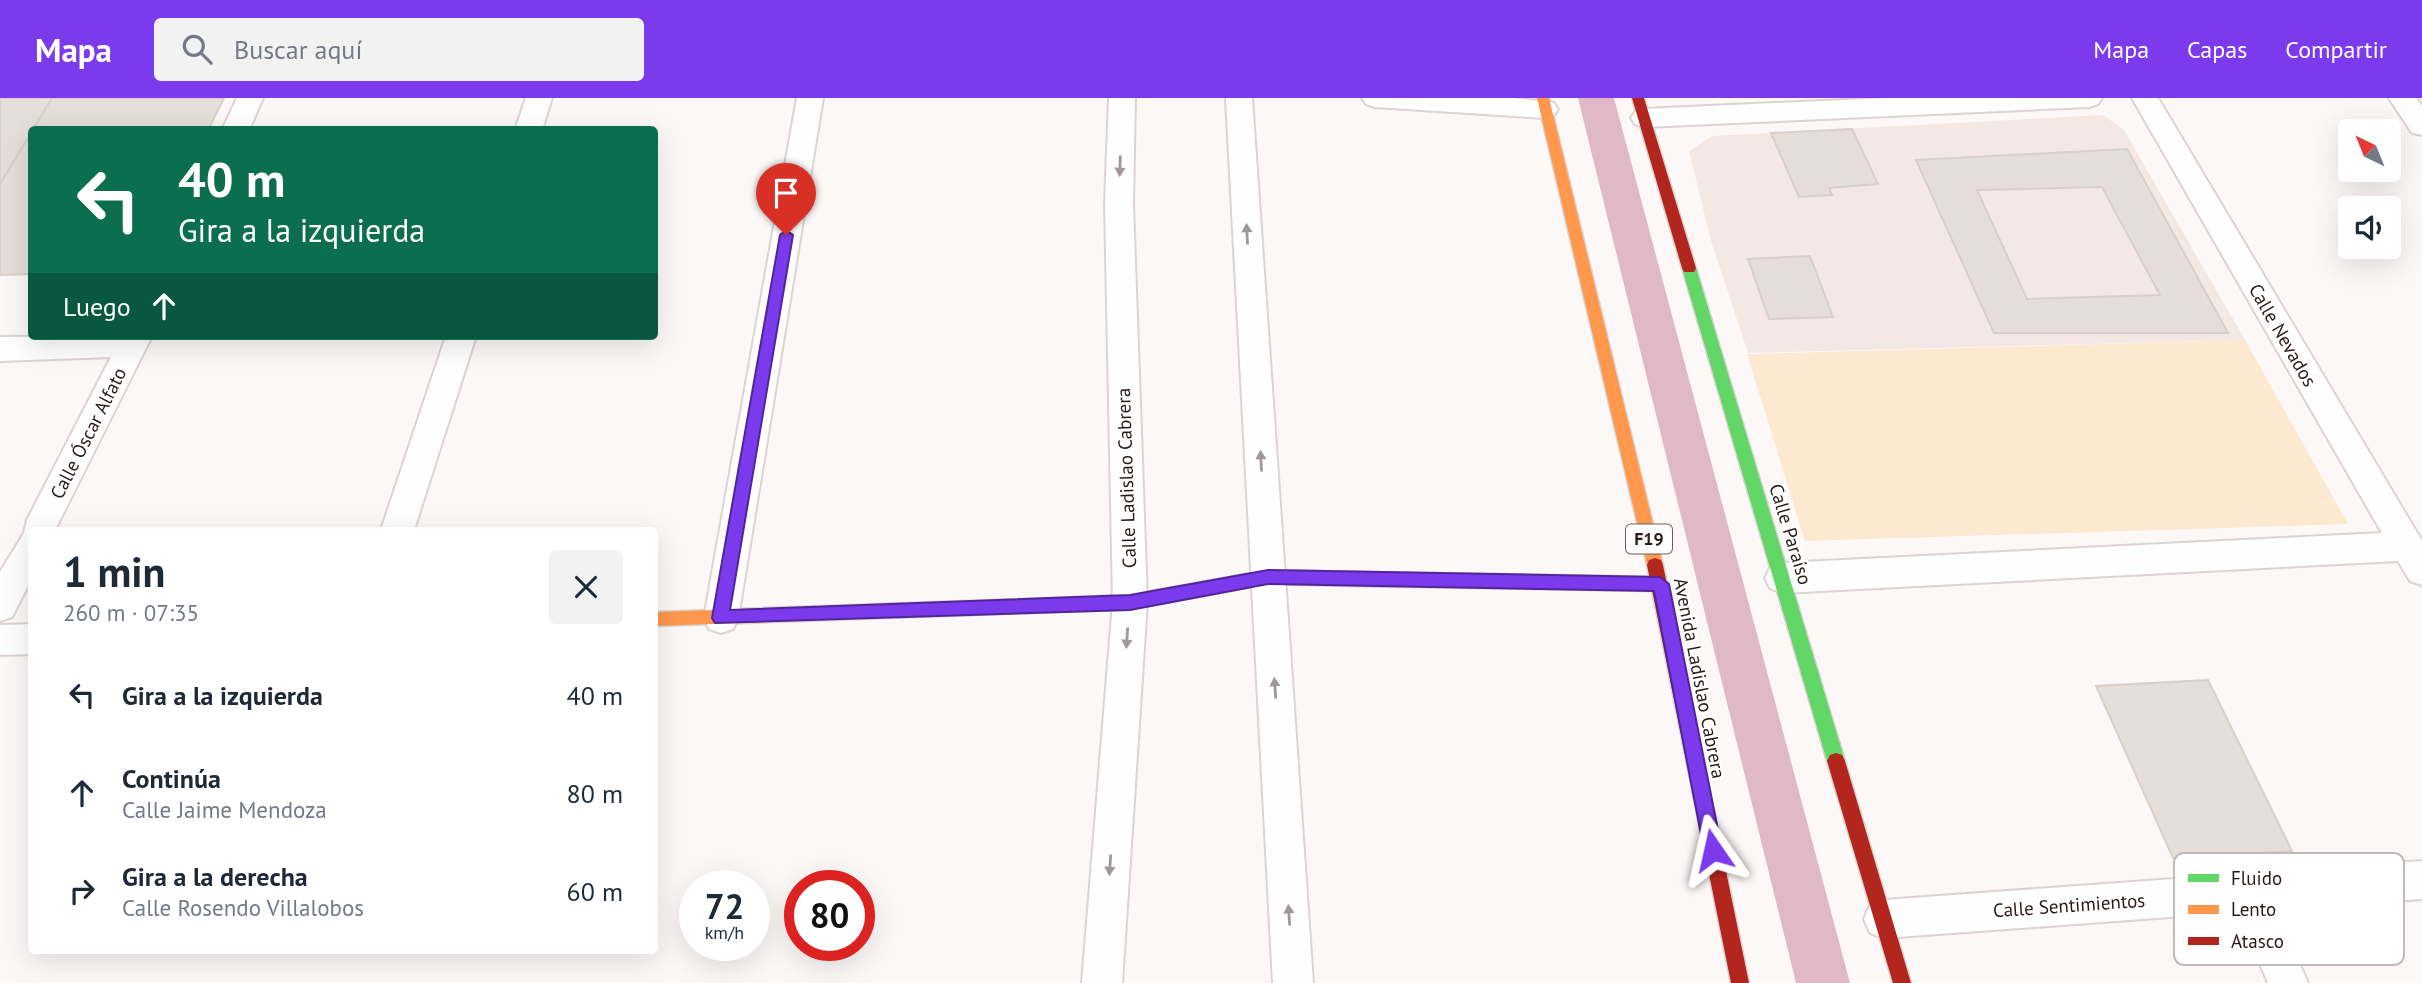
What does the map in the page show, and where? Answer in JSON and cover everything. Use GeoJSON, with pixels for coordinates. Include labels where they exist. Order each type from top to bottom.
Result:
{"type":"FeatureCollection","features":[{"type":"Feature","properties":{"kind":"main road","name":"Avenida Ladislao Cabrera"},"geometry":{"type":"LineString","coordinates":[[1544,103],[1660,584],[1740,983]]}},
{"type":"Feature","properties":{"kind":"main road","name":"Calle Paraíso"},"geometry":{"type":"LineString","coordinates":[[1641,108],[1902,983]]}},
{"type":"Feature","properties":{"kind":"main road"},"geometry":{"type":"LineString","coordinates":[[658,620],[1130,603],[1268,577],[1660,584]]}},
{"type":"Feature","properties":{"kind":"street"},"geometry":{"type":"LineString","coordinates":[[237,126],[250,98]]}},
{"type":"Feature","properties":{"kind":"street"},"geometry":{"type":"LineString","coordinates":[[529,126],[538,98]]}},
{"type":"Feature","properties":{"kind":"street"},"geometry":{"type":"LineString","coordinates":[[721,618],[810,98]]}},
{"type":"Feature","properties":{"kind":"street","name":"Calle Ladislao Cabrera"},"geometry":{"type":"LineString","coordinates":[[1102,983],[1130,603],[1119,204],[1122,98]]}},
{"type":"Feature","properties":{"kind":"street"},"geometry":{"type":"LineString","coordinates":[[1239,98],[1293,983]]}},
{"type":"Feature","properties":{"kind":"street"},"geometry":{"type":"LineString","coordinates":[[1375,98],[1544,103]]}},
{"type":"Feature","properties":{"kind":"street"},"geometry":{"type":"LineString","coordinates":[[1641,108],[2089,98]]}},
{"type":"Feature","properties":{"kind":"street","name":"Calle Nevados"},"geometry":{"type":"LineString","coordinates":[[2145,98],[2415,558]]}},
{"type":"Feature","properties":{"kind":"street"},"geometry":{"type":"LineString","coordinates":[[2402,98],[2422,126]]}},
{"type":"Feature","properties":{"kind":"street"},"geometry":{"type":"LineString","coordinates":[[0,349],[135,340]]}},
{"type":"Feature","properties":{"kind":"street","name":"Calle Óscar Alfato"},"geometry":{"type":"LineString","coordinates":[[40,527],[135,340]]}},
{"type":"Feature","properties":{"kind":"street"},"geometry":{"type":"LineString","coordinates":[[398,527],[460,340]]}},
{"type":"Feature","properties":{"kind":"street"},"geometry":{"type":"LineString","coordinates":[[0,606],[28,552]]}},
{"type":"Feature","properties":{"kind":"street"},"geometry":{"type":"LineString","coordinates":[[1782,578],[2415,558]]}},
{"type":"Feature","properties":{"kind":"street"},"geometry":{"type":"LineString","coordinates":[[0,640],[28,639]]}},
{"type":"Feature","properties":{"kind":"street","name":"Calle Sentimientos"},"geometry":{"type":"LineString","coordinates":[[2404,881],[2422,880]]}},
{"type":"Feature","properties":{"kind":"street","name":"Calle Sentimientos"},"geometry":{"type":"LineString","coordinates":[[1884,919],[2174,898]]}},
{"type":"Feature","properties":{"kind":"street"},"geometry":{"type":"LineString","coordinates":[[2280,965],[2288,983]]}},
{"type":"Feature","properties":{"kind":"shaded area"},"geometry":{"type":"Polygon","coordinates":[[[2103,115],[2124,130],[2245,340],[1748,353],[1711,241],[1689,151],[1713,136],[2103,115]]]}},
{"type":"Feature","properties":{"kind":"shaded area"},"geometry":{"type":"Polygon","coordinates":[[[2245,340],[2348,524],[1805,541],[1747,354],[2245,340]]]}},
{"type":"Feature","properties":{"kind":"building"},"geometry":{"type":"Polygon","coordinates":[[[0,98],[52,98],[35,126],[28,126],[28,138],[0,184],[0,98]]]}},
{"type":"Feature","properties":{"kind":"building"},"geometry":{"type":"Polygon","coordinates":[[[52,98],[224,98],[210,126],[35,126],[52,98]]]}},
{"type":"Feature","properties":{"kind":"building"},"geometry":{"type":"Polygon","coordinates":[[[1852,129],[1878,184],[1829,188],[1832,195],[1799,197],[1771,133],[1852,129]]]}},
{"type":"Feature","properties":{"kind":"building"},"geometry":{"type":"Polygon","coordinates":[[[28,138],[28,274],[0,275],[0,184],[28,138]]]}},
{"type":"Feature","properties":{"kind":"building"},"geometry":{"type":"Polygon","coordinates":[[[2127,149],[2228,333],[1994,333],[1916,160],[2127,149]],[[2102,187],[1977,190],[2027,299],[2160,295],[2102,187]]]}},
{"type":"Feature","properties":{"kind":"building"},"geometry":{"type":"Polygon","coordinates":[[[1810,256],[1833,317],[1769,319],[1748,259],[1810,256]]]}},
{"type":"Feature","properties":{"kind":"building"},"geometry":{"type":"Polygon","coordinates":[[[2208,680],[2292,851],[2174,853],[2173,858],[2096,686],[2208,680]]]}},
{"type":"Feature","properties":{"kind":"waterway"},"geometry":{"type":"LineString","coordinates":[[1596,98],[1823,983]]}},
{"type":"Feature","properties":{"kind":"traffic: fast"},"geometry":{"type":"LineString","coordinates":[[1689,268],[1836,761]]}},
{"type":"Feature","properties":{"kind":"traffic: fast"},"geometry":{"type":"LineString","coordinates":[[1356,579],[1660,584]]}},
{"type":"Feature","properties":{"kind":"traffic: slow"},"geometry":{"type":"LineString","coordinates":[[1543,98],[1655,565]]}},
{"type":"Feature","properties":{"kind":"traffic: slow"},"geometry":{"type":"LineString","coordinates":[[658,619],[1028,606]]}},
{"type":"Feature","properties":{"kind":"traffic: jam"},"geometry":{"type":"LineString","coordinates":[[1638,98],[1689,268]]}},
{"type":"Feature","properties":{"kind":"traffic: jam"},"geometry":{"type":"LineString","coordinates":[[1655,565],[1740,983]]}},
{"type":"Feature","properties":{"kind":"traffic: jam"},"geometry":{"type":"LineString","coordinates":[[1028,606],[1130,602],[1268,577],[1356,579]]}},
{"type":"Feature","properties":{"kind":"traffic: jam"},"geometry":{"type":"LineString","coordinates":[[1836,761],[1902,983]]}},
{"type":"Feature","properties":{"kind":"route"},"geometry":{"type":"LineString","coordinates":[[786,235],[721,618],[1130,603],[1268,577],[1660,584],[1713,850]]}}]}
